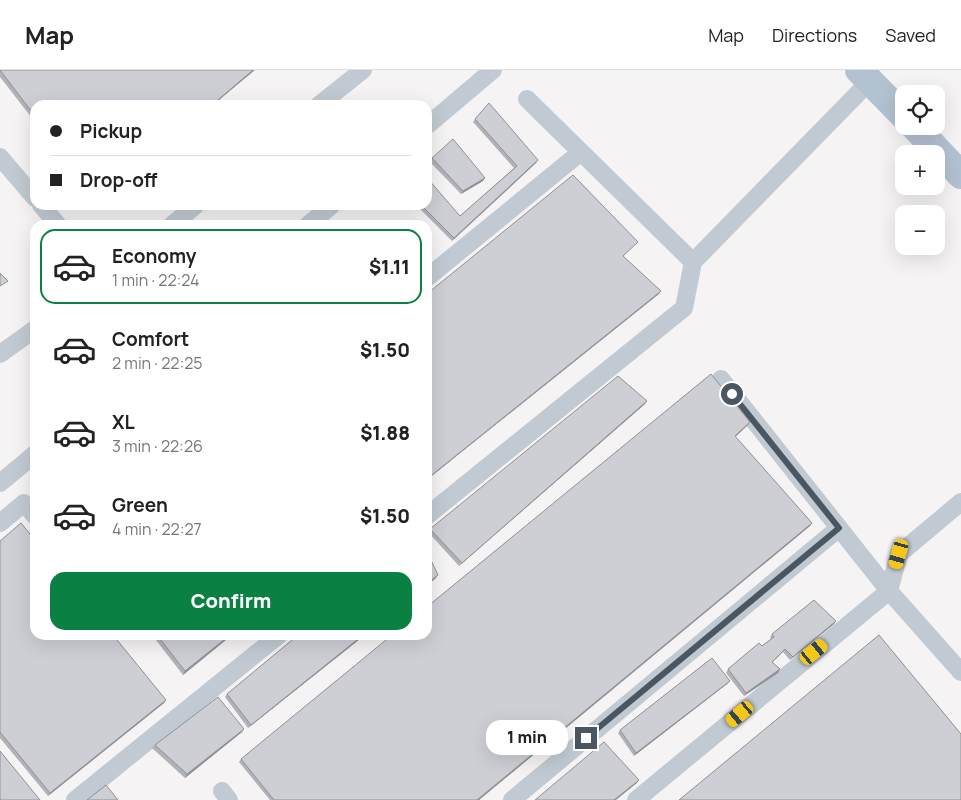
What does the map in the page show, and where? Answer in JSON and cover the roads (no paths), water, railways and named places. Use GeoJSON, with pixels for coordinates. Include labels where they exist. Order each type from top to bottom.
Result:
{"type":"FeatureCollection","features":[{"type":"Feature","properties":{"kind":"main road"},"geometry":{"type":"LineString","coordinates":[[864,76],[895,107]]}},
{"type":"Feature","properties":{"kind":"main road"},"geometry":{"type":"LineString","coordinates":[[923,135],[961,175]]}},
{"type":"Feature","properties":{"kind":"street"},"geometry":{"type":"LineString","coordinates":[[325,100],[362,70]]}},
{"type":"Feature","properties":{"kind":"street"},"geometry":{"type":"LineString","coordinates":[[432,122],[493,70]]}},
{"type":"Feature","properties":{"kind":"street"},"geometry":{"type":"LineString","coordinates":[[432,512],[684,308],[693,262],[864,76]]}},
{"type":"Feature","properties":{"kind":"street"},"geometry":{"type":"LineString","coordinates":[[526,99],[693,262]]}},
{"type":"Feature","properties":{"kind":"street"},"geometry":{"type":"LineString","coordinates":[[432,274],[581,152]]}},
{"type":"Feature","properties":{"kind":"street"},"geometry":{"type":"LineString","coordinates":[[0,157],[30,192]]}},
{"type":"Feature","properties":{"kind":"street"},"geometry":{"type":"LineString","coordinates":[[45,210],[54,220]]}},
{"type":"Feature","properties":{"kind":"street"},"geometry":{"type":"LineString","coordinates":[[178,220],[190,210]]}},
{"type":"Feature","properties":{"kind":"street"},"geometry":{"type":"LineString","coordinates":[[314,220],[326,210]]}},
{"type":"Feature","properties":{"kind":"street"},"geometry":{"type":"LineString","coordinates":[[0,354],[30,333]]}},
{"type":"Feature","properties":{"kind":"street"},"geometry":{"type":"LineString","coordinates":[[721,380],[889,591],[961,672]]}},
{"type":"Feature","properties":{"kind":"street"},"geometry":{"type":"LineString","coordinates":[[0,483],[30,458]]}},
{"type":"Feature","properties":{"kind":"street"},"geometry":{"type":"LineString","coordinates":[[636,800],[889,591],[899,554],[961,502]]}},
{"type":"Feature","properties":{"kind":"street"},"geometry":{"type":"LineString","coordinates":[[0,524],[24,503],[30,510]]}},
{"type":"Feature","properties":{"kind":"street"},"geometry":{"type":"LineString","coordinates":[[512,800],[839,528]]}},
{"type":"Feature","properties":{"kind":"street"},"geometry":{"type":"LineString","coordinates":[[75,800],[273,640]]}}]}
